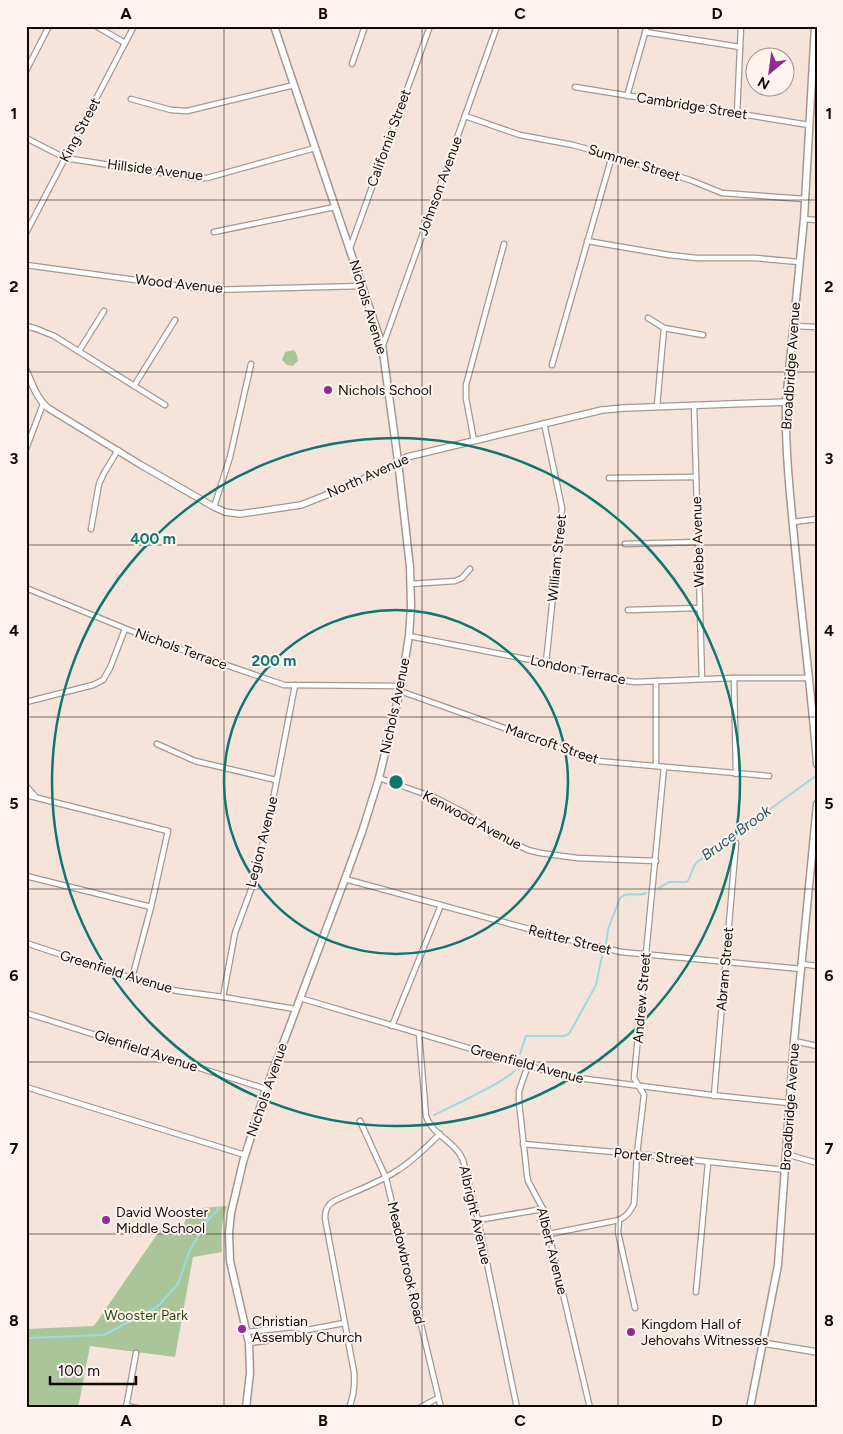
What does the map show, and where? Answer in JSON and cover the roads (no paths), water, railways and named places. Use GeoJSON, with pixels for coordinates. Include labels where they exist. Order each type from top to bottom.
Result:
{"type":"FeatureCollection","features":[{"type":"Feature","properties":{"kind":"main road","name":"Nichols Avenue"},"geometry":{"type":"LineString","coordinates":[[246,1408],[250,1373],[249,1343],[248,1332],[234,1280],[229,1245],[231,1213],[245,1155],[266,1089],[345,879],[379,778],[400,689],[409,636],[411,607],[398,461],[382,345],[274,26]]}},
{"type":"Feature","properties":{"kind":"main road","name":"Broadbridge Avenue"},"geometry":{"type":"LineString","coordinates":[[815,26],[804,219],[786,402],[787,457],[817,764]]}},
{"type":"Feature","properties":{"kind":"main road","name":"Broadbridge Avenue"},"geometry":{"type":"LineString","coordinates":[[750,1408],[778,1265],[794,1041],[817,804]]}},
{"type":"Feature","properties":{"kind":"street"},"geometry":{"type":"LineString","coordinates":[[26,71],[50,26]]}},
{"type":"Feature","properties":{"kind":"street"},"geometry":{"type":"LineString","coordinates":[[96,26],[124,43]]}},
{"type":"Feature","properties":{"kind":"street","name":"King Street"},"geometry":{"type":"LineString","coordinates":[[26,233],[134,26]]}},
{"type":"Feature","properties":{"kind":"street"},"geometry":{"type":"LineString","coordinates":[[352,64],[364,26]]}},
{"type":"Feature","properties":{"kind":"street","name":"California Street"},"geometry":{"type":"LineString","coordinates":[[349,249],[430,26]]}},
{"type":"Feature","properties":{"kind":"street","name":"Johnson Avenue"},"geometry":{"type":"LineString","coordinates":[[382,345],[497,26]]}},
{"type":"Feature","properties":{"kind":"street"},"geometry":{"type":"LineString","coordinates":[[627,96],[647,26]]}},
{"type":"Feature","properties":{"kind":"street"},"geometry":{"type":"LineString","coordinates":[[737,114],[741,26]]}},
{"type":"Feature","properties":{"kind":"street"},"geometry":{"type":"LineString","coordinates":[[645,32],[740,47]]}},
{"type":"Feature","properties":{"kind":"street"},"geometry":{"type":"LineString","coordinates":[[131,99],[171,110],[187,111],[294,85]]}},
{"type":"Feature","properties":{"kind":"street","name":"Cambridge Street"},"geometry":{"type":"LineString","coordinates":[[575,87],[809,125]]}},
{"type":"Feature","properties":{"kind":"street","name":"Summer Street"},"geometry":{"type":"LineString","coordinates":[[465,116],[520,135],[573,145],[612,156],[690,180],[722,193],[805,199]]}},
{"type":"Feature","properties":{"kind":"street","name":"Hillside Avenue"},"geometry":{"type":"LineString","coordinates":[[26,138],[65,158],[193,178],[207,178],[315,148]]}},
{"type":"Feature","properties":{"kind":"street"},"geometry":{"type":"LineString","coordinates":[[552,365],[612,156]]}},
{"type":"Feature","properties":{"kind":"street"},"geometry":{"type":"LineString","coordinates":[[214,232],[335,207]]}},
{"type":"Feature","properties":{"kind":"street"},"geometry":{"type":"LineString","coordinates":[[804,219],[817,220]]}},
{"type":"Feature","properties":{"kind":"street"},"geometry":{"type":"LineString","coordinates":[[587,240],[669,255],[697,258],[755,258],[799,262]]}},
{"type":"Feature","properties":{"kind":"street"},"geometry":{"type":"LineString","coordinates":[[474,441],[466,398],[466,385],[504,244]]}},
{"type":"Feature","properties":{"kind":"street","name":"Wood Avenue"},"geometry":{"type":"LineString","coordinates":[[26,265],[210,290],[362,286]]}},
{"type":"Feature","properties":{"kind":"street"},"geometry":{"type":"LineString","coordinates":[[79,350],[104,311]]}},
{"type":"Feature","properties":{"kind":"street"},"geometry":{"type":"LineString","coordinates":[[648,318],[664,328],[703,335]]}},
{"type":"Feature","properties":{"kind":"street"},"geometry":{"type":"LineString","coordinates":[[134,386],[175,320]]}},
{"type":"Feature","properties":{"kind":"street"},"geometry":{"type":"LineString","coordinates":[[26,326],[47,332],[79,350],[165,405]]}},
{"type":"Feature","properties":{"kind":"street"},"geometry":{"type":"LineString","coordinates":[[794,326],[817,326]]}},
{"type":"Feature","properties":{"kind":"street"},"geometry":{"type":"LineString","coordinates":[[656,406],[664,328]]}},
{"type":"Feature","properties":{"kind":"street"},"geometry":{"type":"LineString","coordinates":[[214,507],[230,457],[251,364]]}},
{"type":"Feature","properties":{"kind":"street","name":"North Avenue"},"geometry":{"type":"LineString","coordinates":[[26,370],[34,390],[43,404],[50,410],[214,507],[226,512],[240,514],[301,505],[385,470],[407,457],[602,410],[656,406],[786,402]]}},
{"type":"Feature","properties":{"kind":"street"},"geometry":{"type":"LineString","coordinates":[[26,449],[43,404]]}},
{"type":"Feature","properties":{"kind":"street","name":"Wiebe Avenue"},"geometry":{"type":"LineString","coordinates":[[694,405],[702,679]]}},
{"type":"Feature","properties":{"kind":"street","name":"William Street"},"geometry":{"type":"LineString","coordinates":[[544,424],[562,508],[546,663]]}},
{"type":"Feature","properties":{"kind":"street"},"geometry":{"type":"LineString","coordinates":[[26,430],[33,432]]}},
{"type":"Feature","properties":{"kind":"street"},"geometry":{"type":"LineString","coordinates":[[91,529],[100,484],[104,473],[118,450]]}},
{"type":"Feature","properties":{"kind":"street"},"geometry":{"type":"LineString","coordinates":[[608,478],[696,477]]}},
{"type":"Feature","properties":{"kind":"street"},"geometry":{"type":"LineString","coordinates":[[793,522],[817,519]]}},
{"type":"Feature","properties":{"kind":"street"},"geometry":{"type":"LineString","coordinates":[[625,544],[698,542]]}},
{"type":"Feature","properties":{"kind":"street"},"geometry":{"type":"LineString","coordinates":[[410,584],[455,581],[462,578],[470,569]]}},
{"type":"Feature","properties":{"kind":"street","name":"Nichols Terrace"},"geometry":{"type":"LineString","coordinates":[[26,588],[125,629],[277,683],[400,689]]}},
{"type":"Feature","properties":{"kind":"street"},"geometry":{"type":"LineString","coordinates":[[628,610],[700,608]]}},
{"type":"Feature","properties":{"kind":"street"},"geometry":{"type":"LineString","coordinates":[[26,702],[93,685],[103,680],[110,668],[125,629]]}},
{"type":"Feature","properties":{"kind":"street","name":"London Terrace"},"geometry":{"type":"LineString","coordinates":[[409,636],[636,682],[734,678],[809,678]]}},
{"type":"Feature","properties":{"kind":"street"},"geometry":{"type":"LineString","coordinates":[[734,678],[736,774]]}},
{"type":"Feature","properties":{"kind":"street"},"geometry":{"type":"LineString","coordinates":[[656,681],[656,766]]}},
{"type":"Feature","properties":{"kind":"street","name":"Legion Avenue"},"geometry":{"type":"LineString","coordinates":[[223,997],[235,933],[252,887],[271,810],[295,685]]}},
{"type":"Feature","properties":{"kind":"street","name":"Marcroft Street"},"geometry":{"type":"LineString","coordinates":[[400,689],[597,761],[769,776]]}},
{"type":"Feature","properties":{"kind":"street"},"geometry":{"type":"LineString","coordinates":[[157,744],[195,761],[276,780]]}},
{"type":"Feature","properties":{"kind":"street","name":"Andrew Street"},"geometry":{"type":"LineString","coordinates":[[619,1220],[631,1211],[634,1204],[637,1154],[644,1095],[634,1078],[664,767]]}},
{"type":"Feature","properties":{"kind":"street","name":"Kenwood Avenue"},"geometry":{"type":"LineString","coordinates":[[379,778],[436,798],[496,834],[528,850],[577,858],[656,861]]}},
{"type":"Feature","properties":{"kind":"street"},"geometry":{"type":"LineString","coordinates":[[26,786],[36,797]]}},
{"type":"Feature","properties":{"kind":"street"},"geometry":{"type":"LineString","coordinates":[[26,795],[168,832],[151,908],[132,978]]}},
{"type":"Feature","properties":{"kind":"street","name":"Abram Street"},"geometry":{"type":"LineString","coordinates":[[714,1096],[736,843]]}},
{"type":"Feature","properties":{"kind":"street"},"geometry":{"type":"LineString","coordinates":[[26,876],[151,908]]}},
{"type":"Feature","properties":{"kind":"street","name":"Reitter Street"},"geometry":{"type":"LineString","coordinates":[[345,879],[598,948],[725,962],[802,967],[817,966]]}},
{"type":"Feature","properties":{"kind":"street"},"geometry":{"type":"LineString","coordinates":[[392,1026],[441,904]]}},
{"type":"Feature","properties":{"kind":"street","name":"Greenfield Avenue"},"geometry":{"type":"LineString","coordinates":[[26,943],[178,991],[295,1009]]}},
{"type":"Feature","properties":{"kind":"street","name":"Greenfield Avenue"},"geometry":{"type":"LineString","coordinates":[[300,998],[563,1076],[638,1087],[789,1103]]}},
{"type":"Feature","properties":{"kind":"street","name":"Glenfield Avenue"},"geometry":{"type":"LineString","coordinates":[[26,1013],[266,1089]]}},
{"type":"Feature","properties":{"kind":"street","name":"Albright Avenue"},"geometry":{"type":"LineString","coordinates":[[419,1034],[425,1111],[430,1124],[461,1156],[478,1220],[518,1408]]}},
{"type":"Feature","properties":{"kind":"street"},"geometry":{"type":"LineString","coordinates":[[794,1041],[817,1046]]}},
{"type":"Feature","properties":{"kind":"street","name":"Albert Avenue"},"geometry":{"type":"LineString","coordinates":[[528,1066],[519,1090],[528,1181],[543,1210],[590,1408]]}},
{"type":"Feature","properties":{"kind":"street"},"geometry":{"type":"LineString","coordinates":[[26,1087],[245,1155]]}},
{"type":"Feature","properties":{"kind":"street","name":"Meadowbrook Road"},"geometry":{"type":"LineString","coordinates":[[360,1121],[386,1178],[441,1408]]}},
{"type":"Feature","properties":{"kind":"street"},"geometry":{"type":"LineString","coordinates":[[349,1408],[353,1398],[354,1372],[325,1210],[334,1201],[386,1178],[413,1159],[440,1134]]}},
{"type":"Feature","properties":{"kind":"street","name":"Porter Street"},"geometry":{"type":"LineString","coordinates":[[523,1144],[786,1170]]}},
{"type":"Feature","properties":{"kind":"street"},"geometry":{"type":"LineString","coordinates":[[786,1154],[817,1163]]}},
{"type":"Feature","properties":{"kind":"street"},"geometry":{"type":"LineString","coordinates":[[696,1292],[708,1163]]}},
{"type":"Feature","properties":{"kind":"street"},"geometry":{"type":"LineString","coordinates":[[478,1220],[543,1210]]}},
{"type":"Feature","properties":{"kind":"street"},"geometry":{"type":"LineString","coordinates":[[548,1234],[619,1220],[618,1232],[635,1308]]}},
{"type":"Feature","properties":{"kind":"street"},"geometry":{"type":"LineString","coordinates":[[249,1343],[295,1337],[307,1330],[344,1323]]}},
{"type":"Feature","properties":{"kind":"street"},"geometry":{"type":"LineString","coordinates":[[248,1332],[293,1327],[307,1330]]}},
{"type":"Feature","properties":{"kind":"street"},"geometry":{"type":"LineString","coordinates":[[763,1343],[817,1352]]}},
{"type":"Feature","properties":{"kind":"street"},"geometry":{"type":"LineString","coordinates":[[136,1353],[126,1407],[137,1408]]}},
{"type":"Feature","properties":{"kind":"street"},"geometry":{"type":"LineString","coordinates":[[419,1408],[438,1398]]}},
{"type":"Feature","properties":{"kind":"waterway","name":"Bruce Brook"},"geometry":{"type":"LineString","coordinates":[[659,888],[669,882],[687,882],[696,863],[817,775]]}},
{"type":"Feature","properties":{"kind":"waterway","name":"Bruce Brook"},"geometry":{"type":"LineString","coordinates":[[606,944],[608,929],[620,898],[625,895],[646,893]]}},
{"type":"Feature","properties":{"kind":"waterway","name":"Bruce Brook"},"geometry":{"type":"LineString","coordinates":[[520,1054],[526,1036],[564,1036],[569,1034],[596,985],[602,956]]}},
{"type":"Feature","properties":{"kind":"waterway","name":"Bruce Brook"},"geometry":{"type":"LineString","coordinates":[[434,1115],[502,1081],[515,1070]]}},
{"type":"Feature","properties":{"kind":"waterway","name":"Bruce Brook"},"geometry":{"type":"LineString","coordinates":[[26,1338],[104,1335],[157,1307],[178,1284],[190,1250],[208,1220],[219,1208]]}},
{"type":"Feature","properties":{"kind":"place","name":"Nichols School"},"geometry":{"type":"Point","coordinates":[328,390]}},
{"type":"Feature","properties":{"kind":"place","name":"David Wooster Middle School"},"geometry":{"type":"Point","coordinates":[106,1220]}},
{"type":"Feature","properties":{"kind":"place","name":"Christian Assembly Church"},"geometry":{"type":"Point","coordinates":[242,1329]}},
{"type":"Feature","properties":{"kind":"place","name":"Kingdom Hall of Jehovahs Witnesses"},"geometry":{"type":"Point","coordinates":[631,1332]}},
{"type":"Feature","properties":{"kind":"park label","name":"Wooster Park"},"geometry":{"type":"Point","coordinates":[146,1315]}}]}
